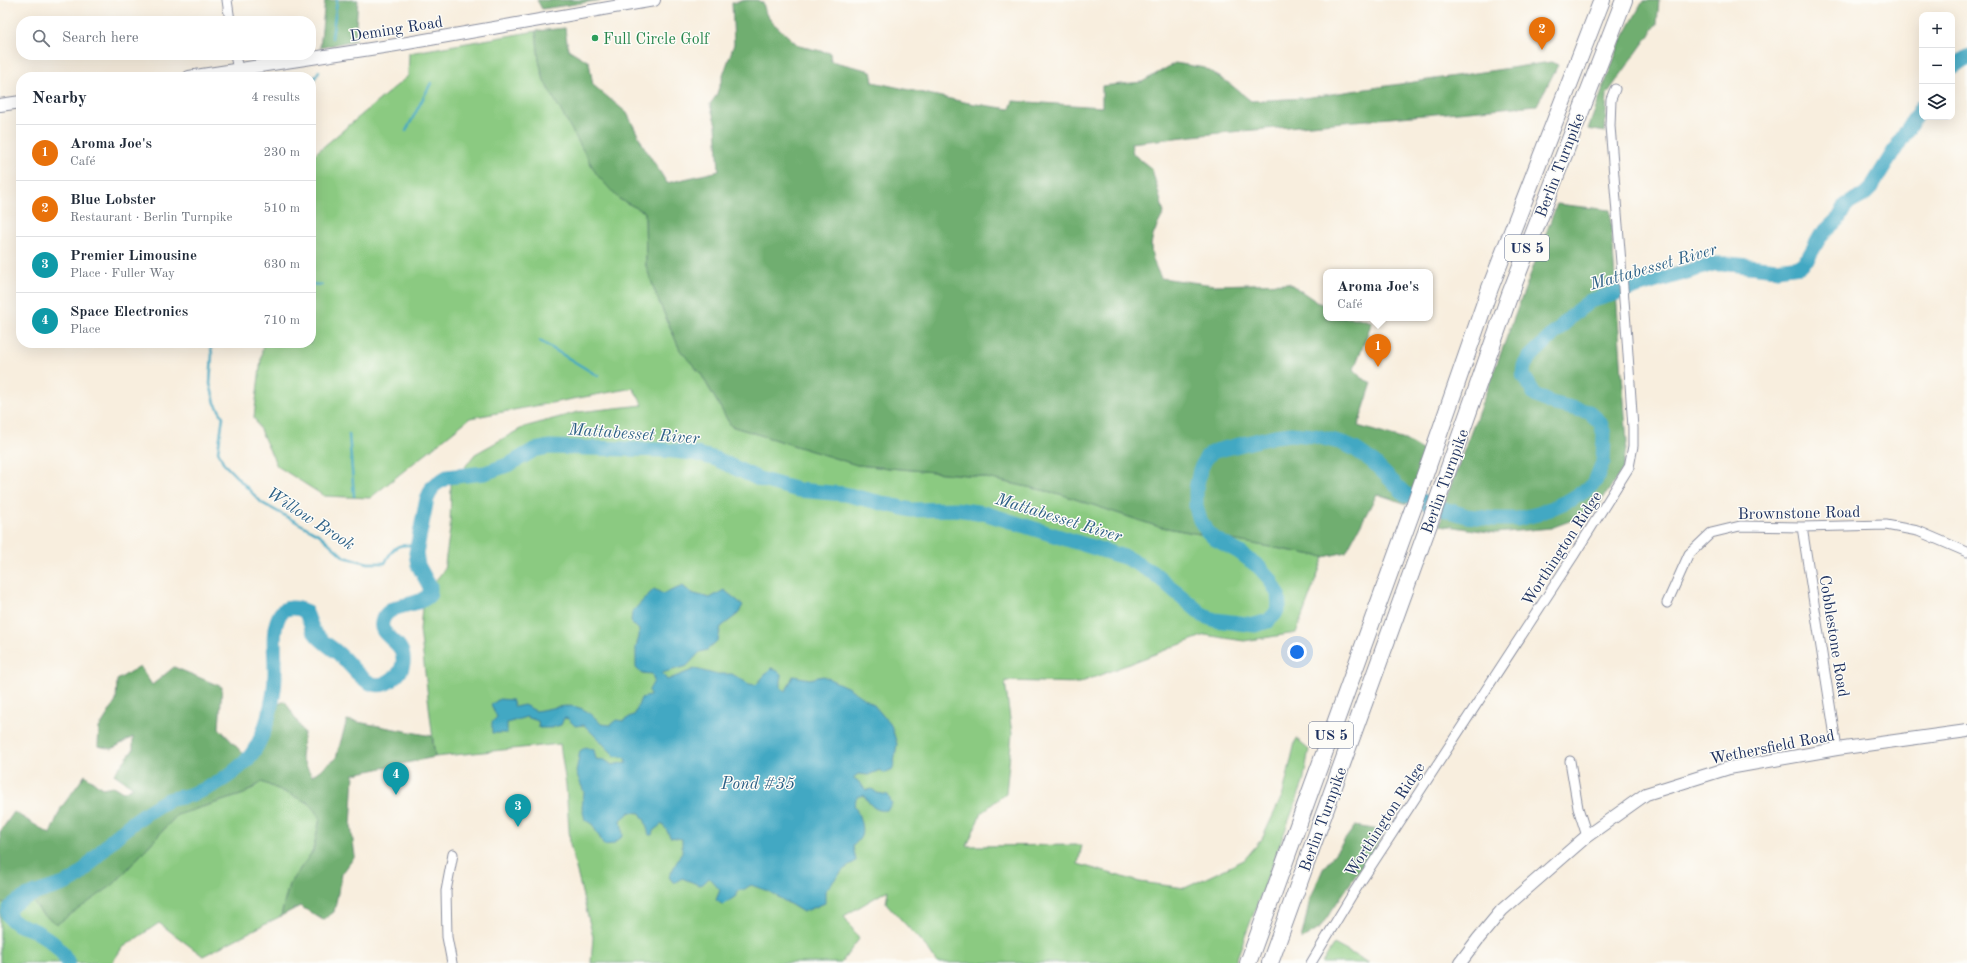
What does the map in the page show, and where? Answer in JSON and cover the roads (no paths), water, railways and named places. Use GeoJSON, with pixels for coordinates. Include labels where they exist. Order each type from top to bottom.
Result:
{"type":"FeatureCollection","features":[{"type":"Feature","properties":{"kind":"highway","name":"Berlin Turnpike"},"geometry":{"type":"LineString","coordinates":[[1248,963],[1416,499],[1490,288],[1602,0]]}},
{"type":"Feature","properties":{"kind":"highway","name":"Berlin Turnpike"},"geometry":{"type":"LineString","coordinates":[[1270,963],[1513,287],[1624,0]]}},
{"type":"Feature","properties":{"kind":"street"},"geometry":{"type":"LineString","coordinates":[[227,0],[229,16]]}},
{"type":"Feature","properties":{"kind":"street","name":"Deming Road"},"geometry":{"type":"LineString","coordinates":[[316,57],[654,0]]}},
{"type":"Feature","properties":{"kind":"street"},"geometry":{"type":"LineString","coordinates":[[236,60],[238,70]]}},
{"type":"Feature","properties":{"kind":"street","name":"Deming Road"},"geometry":{"type":"LineString","coordinates":[[224,72],[297,60]]}},
{"type":"Feature","properties":{"kind":"street","name":"Worthington Ridge"},"geometry":{"type":"LineString","coordinates":[[1311,963],[1352,895],[1574,555],[1628,467],[1633,446],[1633,428],[1610,126],[1610,105],[1615,90]]}},
{"type":"Feature","properties":{"kind":"street"},"geometry":{"type":"LineString","coordinates":[[0,105],[16,103]]}},
{"type":"Feature","properties":{"kind":"street","name":"Brownstone Road"},"geometry":{"type":"LineString","coordinates":[[1667,603],[1689,554],[1711,533],[1740,526],[1802,527],[1886,525],[1918,531],[1967,552]]}},
{"type":"Feature","properties":{"kind":"street","name":"Cobblestone Road"},"geometry":{"type":"LineString","coordinates":[[1802,527],[1837,749]]}},
{"type":"Feature","properties":{"kind":"street","name":"Wethersfield Road"},"geometry":{"type":"LineString","coordinates":[[1460,963],[1478,938],[1502,910],[1587,836],[1646,794],[1729,768],[1837,749],[1967,730]]}},
{"type":"Feature","properties":{"kind":"street"},"geometry":{"type":"LineString","coordinates":[[1570,761],[1578,808],[1587,836]]}},
{"type":"Feature","properties":{"kind":"street"},"geometry":{"type":"LineString","coordinates":[[452,963],[446,937],[446,891],[453,854]]}},
{"type":"Feature","properties":{"kind":"water","name":"Pond #35"},"geometry":{"type":"Polygon","coordinates":[[[683,586],[691,593],[710,598],[724,590],[743,605],[738,614],[721,627],[718,640],[707,650],[700,652],[687,666],[662,673],[667,680],[695,669],[714,674],[732,674],[749,684],[756,685],[771,668],[775,669],[781,674],[781,688],[786,691],[793,676],[810,679],[823,676],[849,688],[873,704],[891,725],[897,744],[893,769],[884,773],[880,770],[868,775],[858,774],[853,778],[857,780],[866,790],[872,789],[877,793],[888,795],[892,804],[887,810],[879,810],[871,805],[864,795],[857,797],[854,805],[860,820],[862,832],[860,838],[853,846],[856,861],[843,870],[825,891],[825,903],[803,912],[768,891],[751,885],[743,890],[738,890],[736,896],[723,905],[716,900],[720,890],[709,878],[703,884],[699,885],[682,878],[674,883],[669,877],[682,852],[682,839],[670,837],[662,824],[653,831],[652,835],[649,835],[645,821],[640,813],[630,812],[621,820],[623,836],[613,844],[604,845],[592,824],[585,820],[582,808],[584,792],[576,772],[580,751],[586,747],[594,750],[596,759],[605,760],[612,765],[627,762],[626,758],[615,756],[584,725],[575,726],[568,719],[564,718],[561,725],[551,728],[539,728],[538,721],[526,717],[507,723],[507,733],[492,733],[492,722],[497,717],[491,705],[499,699],[512,700],[515,707],[524,705],[536,711],[555,707],[571,706],[586,711],[601,724],[610,725],[616,720],[623,721],[635,714],[641,698],[650,696],[649,690],[654,681],[652,674],[641,673],[636,668],[636,647],[639,637],[639,630],[631,622],[632,612],[654,589],[663,594],[683,586]]]}},
{"type":"Feature","properties":{"kind":"waterway","name":"Willow Brook"},"geometry":{"type":"LineString","coordinates":[[332,38],[337,0]]}},
{"type":"Feature","properties":{"kind":"waterway","name":"Mattabesset River"},"geometry":{"type":"LineString","coordinates":[[1955,66],[1967,57]]}},
{"type":"Feature","properties":{"kind":"waterway","name":"Willow Brook"},"geometry":{"type":"LineString","coordinates":[[316,76],[319,71]]}},
{"type":"Feature","properties":{"kind":"waterway"},"geometry":{"type":"LineString","coordinates":[[406,131],[431,83]]}},
{"type":"Feature","properties":{"kind":"waterway","name":"Mattabesset River"},"geometry":{"type":"LineString","coordinates":[[68,963],[59,949],[46,938],[13,921],[8,914],[10,908],[16,902],[24,898],[73,880],[84,871],[117,836],[148,812],[169,800],[189,795],[213,785],[244,763],[258,744],[268,719],[275,680],[274,634],[277,620],[282,611],[288,608],[305,611],[315,633],[340,655],[358,674],[372,684],[379,685],[387,683],[399,673],[403,663],[403,655],[400,648],[383,630],[383,619],[392,610],[419,601],[430,594],[430,587],[418,565],[416,553],[427,499],[433,486],[447,477],[485,473],[510,464],[534,450],[549,447],[663,450],[693,453],[716,459],[759,479],[798,490],[844,494],[911,510],[955,509],[984,513],[1127,558],[1155,574],[1204,616],[1215,620],[1255,625],[1268,621],[1275,614],[1279,606],[1278,594],[1270,579],[1259,567],[1239,552],[1215,539],[1207,531],[1200,520],[1196,507],[1196,489],[1200,470],[1207,456],[1215,451],[1275,436],[1291,434],[1315,436],[1339,442],[1355,449],[1372,461],[1405,494],[1437,507],[1467,516],[1495,519],[1517,519],[1538,514],[1570,500],[1585,491],[1595,482],[1603,462],[1604,434],[1600,422],[1589,412],[1551,403],[1535,395],[1523,375],[1524,366],[1529,358],[1577,311],[1590,301],[1713,264],[1729,264],[1777,269],[1800,266],[1808,258],[1821,235],[1839,218],[1846,205],[1864,195],[1871,188],[1919,111]]}},
{"type":"Feature","properties":{"kind":"waterway"},"geometry":{"type":"LineString","coordinates":[[316,284],[322,285]]}},
{"type":"Feature","properties":{"kind":"waterway"},"geometry":{"type":"LineString","coordinates":[[540,341],[598,376]]}},
{"type":"Feature","properties":{"kind":"waterway","name":"Willow Brook"},"geometry":{"type":"LineString","coordinates":[[211,348],[212,354],[210,384],[215,403],[223,417],[218,451],[224,464],[262,503],[320,535],[344,557],[368,563],[385,563],[397,547],[405,545],[417,546]]}},
{"type":"Feature","properties":{"kind":"waterway"},"geometry":{"type":"LineString","coordinates":[[349,434],[354,496]]}},
{"type":"Feature","properties":{"kind":"place","name":"Full Circle Golf"},"geometry":{"type":"Point","coordinates":[595,38]}},
{"type":"Feature","properties":{"kind":"place","name":"Blue Lobster"},"geometry":{"type":"Point","coordinates":[1542,50]}},
{"type":"Feature","properties":{"kind":"place","name":"Aroma Joe's"},"geometry":{"type":"Point","coordinates":[1378,367]}},
{"type":"Feature","properties":{"kind":"place","name":"Space Electronics"},"geometry":{"type":"Point","coordinates":[396,795]}},
{"type":"Feature","properties":{"kind":"place","name":"Premier Limousine"},"geometry":{"type":"Point","coordinates":[518,827]}}]}
